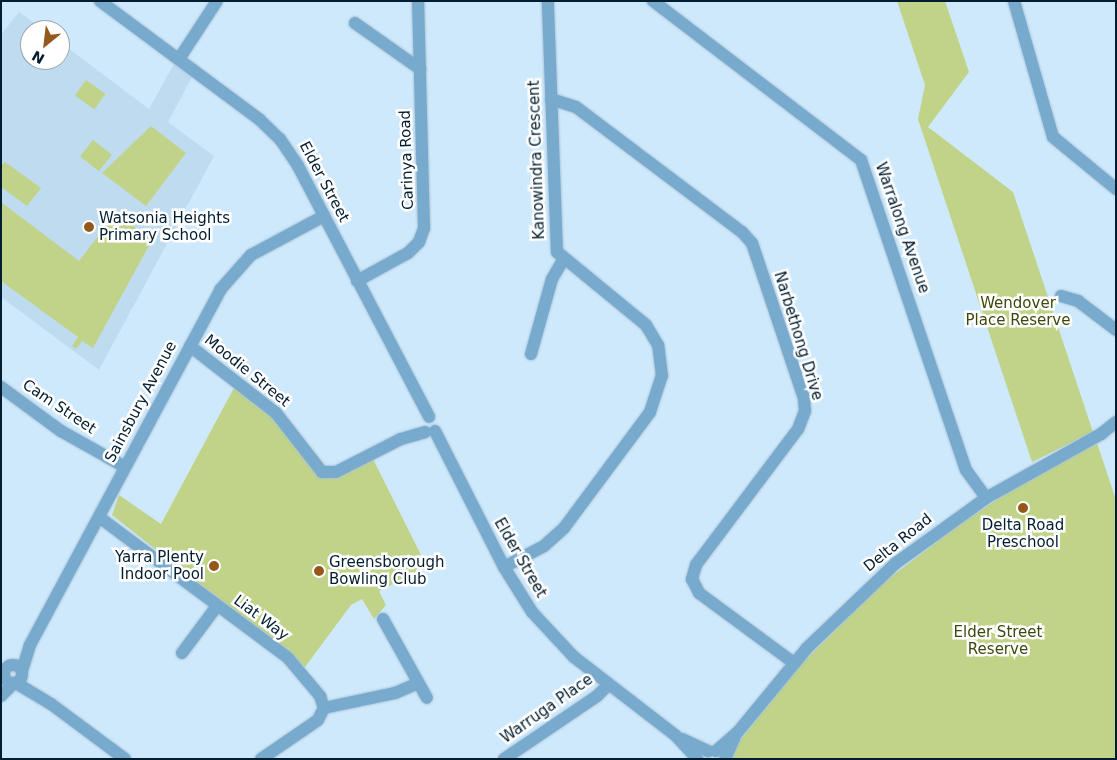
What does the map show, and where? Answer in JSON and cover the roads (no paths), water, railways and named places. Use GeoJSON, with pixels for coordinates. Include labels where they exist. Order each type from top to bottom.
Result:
{"type":"FeatureCollection","features":[{"type":"Feature","properties":{"kind":"street","name":"Elder Street"},"geometry":{"type":"LineString","coordinates":[[100,1],[179,59],[280,139],[324,216],[413,391],[427,426],[447,458],[520,595],[550,632],[608,685],[675,735],[712,756]]}},
{"type":"Feature","properties":{"kind":"street"},"geometry":{"type":"LineString","coordinates":[[179,59],[217,1]]}},
{"type":"Feature","properties":{"kind":"street","name":"Carinya Road"},"geometry":{"type":"LineString","coordinates":[[357,281],[408,254],[422,235],[425,220],[418,1]]}},
{"type":"Feature","properties":{"kind":"street","name":"Kanowindra Crescent"},"geometry":{"type":"LineString","coordinates":[[548,1],[556,239],[557,252],[563,260]]}},
{"type":"Feature","properties":{"kind":"street","name":"Warralong Avenue"},"geometry":{"type":"LineString","coordinates":[[653,1],[861,160],[966,470],[981,501]]}},
{"type":"Feature","properties":{"kind":"street"},"geometry":{"type":"LineString","coordinates":[[1014,1],[1053,137],[1116,189]]}},
{"type":"Feature","properties":{"kind":"street"},"geometry":{"type":"LineString","coordinates":[[354,23],[420,69]]}},
{"type":"Feature","properties":{"kind":"street","name":"Narbethong Drive"},"geometry":{"type":"LineString","coordinates":[[551,99],[576,107],[742,232],[752,243],[804,398],[805,411],[798,429],[696,566],[692,579],[699,593],[794,663]]}},
{"type":"Feature","properties":{"kind":"street","name":"Sainsbury Avenue"},"geometry":{"type":"LineString","coordinates":[[1,696],[10,675],[30,645],[220,290],[244,262],[267,245],[324,216]]}},
{"type":"Feature","properties":{"kind":"street"},"geometry":{"type":"LineString","coordinates":[[504,567],[556,537],[645,418],[661,387],[661,356],[646,325],[563,260],[552,279],[531,354]]}},
{"type":"Feature","properties":{"kind":"street"},"geometry":{"type":"LineString","coordinates":[[1061,296],[1078,301],[1116,330]]}},
{"type":"Feature","properties":{"kind":"street","name":"Moodie Street"},"geometry":{"type":"LineString","coordinates":[[190,346],[267,405],[322,472],[336,472],[427,426]]}},
{"type":"Feature","properties":{"kind":"street","name":"Cam Street"},"geometry":{"type":"LineString","coordinates":[[1,387],[67,435],[125,467]]}},
{"type":"Feature","properties":{"kind":"street","name":"Delta Road"},"geometry":{"type":"LineString","coordinates":[[712,756],[737,733],[794,663],[841,613],[896,563],[981,501],[1101,434],[1116,422]]}},
{"type":"Feature","properties":{"kind":"street","name":"Liat Way"},"geometry":{"type":"LineString","coordinates":[[99,517],[300,669],[320,696],[324,708]]}},
{"type":"Feature","properties":{"kind":"street"},"geometry":{"type":"LineString","coordinates":[[182,653],[217,606]]}},
{"type":"Feature","properties":{"kind":"street"},"geometry":{"type":"LineString","coordinates":[[382,617],[427,698]]}},
{"type":"Feature","properties":{"kind":"street"},"geometry":{"type":"LineString","coordinates":[[10,675],[125,759]]}},
{"type":"Feature","properties":{"kind":"street"},"geometry":{"type":"LineString","coordinates":[[261,759],[315,722],[324,708],[395,693],[418,683]]}},
{"type":"Feature","properties":{"kind":"street","name":"Warruga Place"},"geometry":{"type":"LineString","coordinates":[[504,759],[590,701],[608,685]]}},
{"type":"Feature","properties":{"kind":"place","name":"Watsonia Heights Primary School"},"geometry":{"type":"Point","coordinates":[89,227]}},
{"type":"Feature","properties":{"kind":"place","name":"Delta Road Preschool"},"geometry":{"type":"Point","coordinates":[1023,508]}},
{"type":"Feature","properties":{"kind":"place","name":"Yarra Plenty Indoor Pool"},"geometry":{"type":"Point","coordinates":[214,566]}},
{"type":"Feature","properties":{"kind":"place","name":"Greensborough Bowling Club"},"geometry":{"type":"Point","coordinates":[319,571]}},
{"type":"Feature","properties":{"kind":"park label","name":"Wendover Place Reserve"},"geometry":{"type":"Point","coordinates":[1018,312]}},
{"type":"Feature","properties":{"kind":"park label","name":"Elder Street Reserve"},"geometry":{"type":"Point","coordinates":[998,640]}}]}
